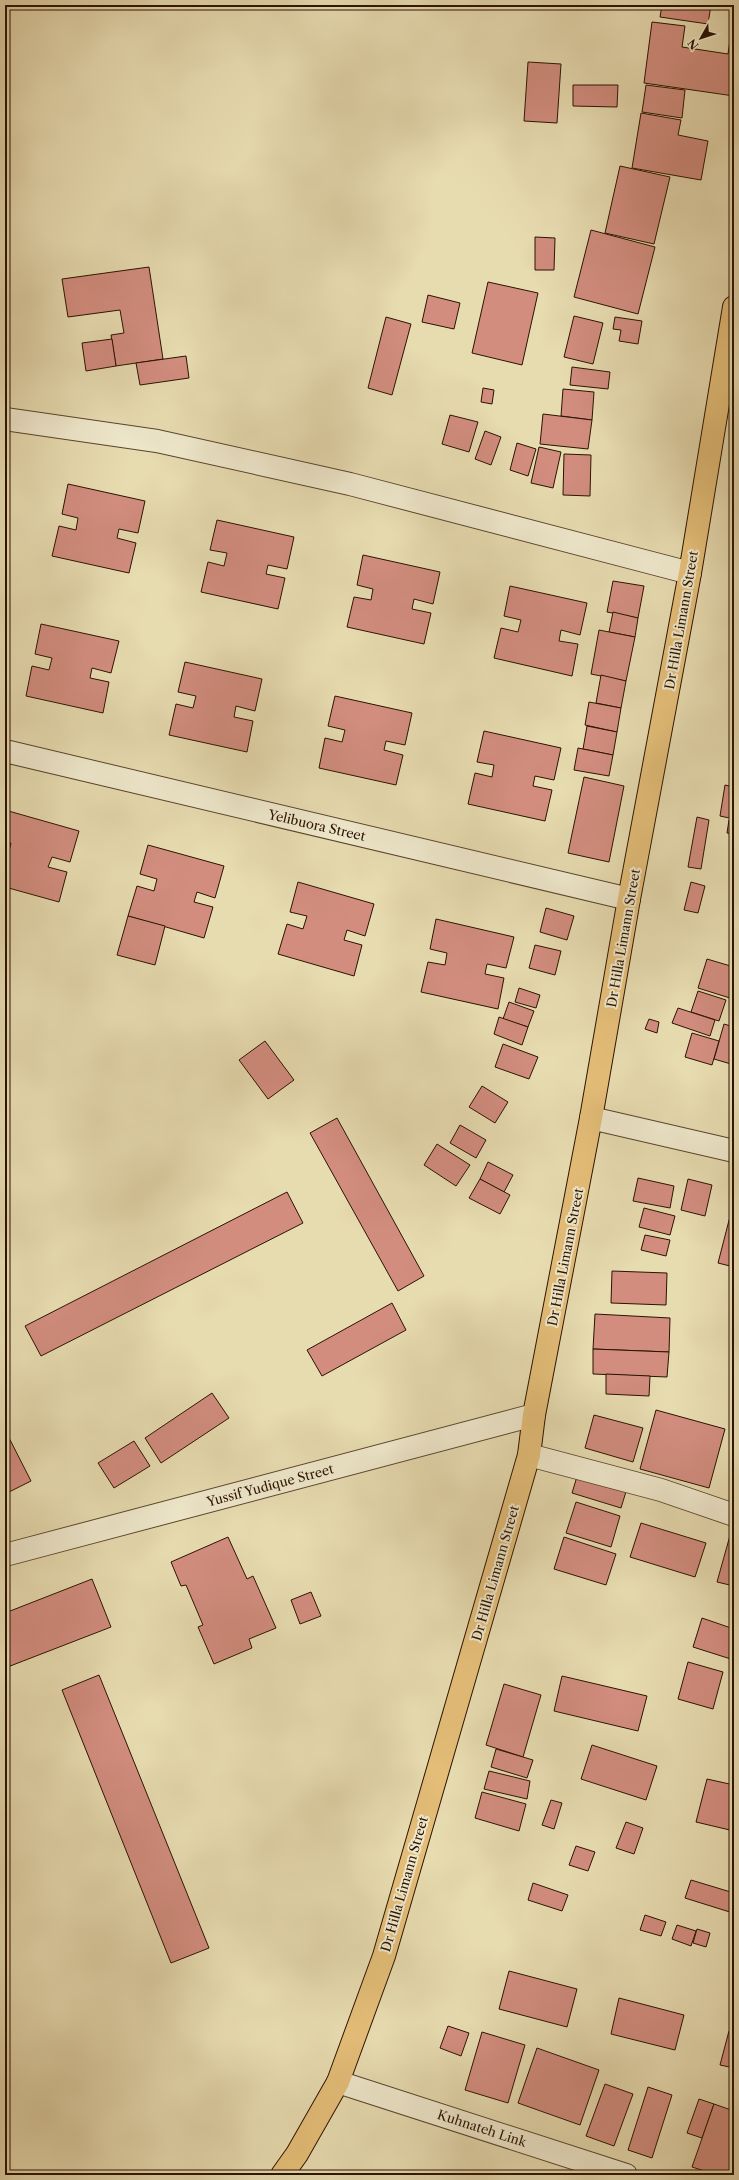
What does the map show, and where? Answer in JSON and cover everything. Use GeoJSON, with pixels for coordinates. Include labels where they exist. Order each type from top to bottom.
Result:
{"type":"FeatureCollection","features":[{"type":"Feature","properties":{"kind":"highway","name":"Dr Hilla Limann Street"},"geometry":{"type":"LineString","coordinates":[[282,2175],[297,2154],[338,2082],[384,1956],[529,1455],[534,1415],[591,1118],[629,899],[690,573],[734,307]]}},
{"type":"Feature","properties":{"kind":"street"},"geometry":{"type":"LineString","coordinates":[[5,420],[157,441],[334,481],[690,573]]}},
{"type":"Feature","properties":{"kind":"street","name":"Yelibuora Street"},"geometry":{"type":"LineString","coordinates":[[5,751],[629,899]]}},
{"type":"Feature","properties":{"kind":"street"},"geometry":{"type":"LineString","coordinates":[[591,1118],[734,1151]]}},
{"type":"Feature","properties":{"kind":"street","name":"Yussif Yudique Street"},"geometry":{"type":"LineString","coordinates":[[5,1555],[534,1415]]}},
{"type":"Feature","properties":{"kind":"street"},"geometry":{"type":"LineString","coordinates":[[529,1455],[661,1490],[734,1515]]}},
{"type":"Feature","properties":{"kind":"street","name":"Kuhnateh Link"},"geometry":{"type":"LineString","coordinates":[[338,2082],[626,2175]]}},
{"type":"Feature","properties":{"kind":"building"},"geometry":{"type":"Polygon","coordinates":[[[662,5],[711,5],[708,24],[660,17],[662,5]]]}},
{"type":"Feature","properties":{"kind":"building"},"geometry":{"type":"Polygon","coordinates":[[[652,22],[685,26],[682,47],[728,54],[731,33],[734,33],[734,96],[644,83],[652,22]]]}},
{"type":"Feature","properties":{"kind":"building"},"geometry":{"type":"Polygon","coordinates":[[[528,62],[561,64],[557,123],[524,121],[528,62]]]}},
{"type":"Feature","properties":{"kind":"building"},"geometry":{"type":"Polygon","coordinates":[[[573,85],[618,85],[617,107],[573,106],[573,85]]]}},
{"type":"Feature","properties":{"kind":"building"},"geometry":{"type":"Polygon","coordinates":[[[646,85],[685,90],[682,118],[642,112],[646,85]]]}},
{"type":"Feature","properties":{"kind":"building"},"geometry":{"type":"Polygon","coordinates":[[[641,113],[681,120],[678,135],[708,141],[701,180],[632,168],[641,113]]]}},
{"type":"Feature","properties":{"kind":"building"},"geometry":{"type":"Polygon","coordinates":[[[620,166],[670,177],[654,244],[605,233],[620,166]]]}},
{"type":"Feature","properties":{"kind":"building"},"geometry":{"type":"Polygon","coordinates":[[[591,230],[655,247],[638,314],[574,297],[591,230]]]}},
{"type":"Feature","properties":{"kind":"building"},"geometry":{"type":"Polygon","coordinates":[[[535,237],[555,238],[554,270],[535,270],[535,237]]]}},
{"type":"Feature","properties":{"kind":"building"},"geometry":{"type":"Polygon","coordinates":[[[149,267],[163,359],[116,366],[111,335],[124,333],[120,310],[68,317],[62,279],[149,267]]]}},
{"type":"Feature","properties":{"kind":"building"},"geometry":{"type":"Polygon","coordinates":[[[488,282],[538,293],[522,365],[472,353],[488,282]]]}},
{"type":"Feature","properties":{"kind":"building"},"geometry":{"type":"Polygon","coordinates":[[[428,295],[460,303],[454,329],[422,322],[428,295]]]}},
{"type":"Feature","properties":{"kind":"building"},"geometry":{"type":"Polygon","coordinates":[[[574,316],[603,323],[593,364],[564,357],[574,316]]]}},
{"type":"Feature","properties":{"kind":"building"},"geometry":{"type":"Polygon","coordinates":[[[386,317],[411,324],[392,395],[368,388],[386,317]]]}},
{"type":"Feature","properties":{"kind":"building"},"geometry":{"type":"Polygon","coordinates":[[[615,317],[642,321],[638,344],[619,341],[621,330],[613,329],[615,317]]]}},
{"type":"Feature","properties":{"kind":"building"},"geometry":{"type":"Polygon","coordinates":[[[112,339],[116,366],[86,371],[82,343],[112,339]]]}},
{"type":"Feature","properties":{"kind":"building"},"geometry":{"type":"Polygon","coordinates":[[[186,356],[189,378],[140,385],[136,363],[186,356]]]}},
{"type":"Feature","properties":{"kind":"building"},"geometry":{"type":"Polygon","coordinates":[[[572,367],[610,372],[608,389],[570,385],[572,367]]]}},
{"type":"Feature","properties":{"kind":"building"},"geometry":{"type":"Polygon","coordinates":[[[483,388],[494,390],[492,404],[481,402],[483,388]]]}},
{"type":"Feature","properties":{"kind":"building"},"geometry":{"type":"Polygon","coordinates":[[[563,389],[594,392],[592,420],[561,416],[563,389]]]}},
{"type":"Feature","properties":{"kind":"building"},"geometry":{"type":"Polygon","coordinates":[[[543,414],[592,420],[588,449],[540,444],[543,414]]]}},
{"type":"Feature","properties":{"kind":"building"},"geometry":{"type":"Polygon","coordinates":[[[450,415],[478,422],[469,452],[442,444],[450,415]]]}},
{"type":"Feature","properties":{"kind":"building"},"geometry":{"type":"Polygon","coordinates":[[[485,431],[501,437],[491,465],[475,459],[485,431]]]}},
{"type":"Feature","properties":{"kind":"building"},"geometry":{"type":"Polygon","coordinates":[[[517,443],[536,449],[528,476],[510,470],[517,443]]]}},
{"type":"Feature","properties":{"kind":"building"},"geometry":{"type":"Polygon","coordinates":[[[539,447],[561,452],[553,488],[531,483],[539,447]]]}},
{"type":"Feature","properties":{"kind":"building"},"geometry":{"type":"Polygon","coordinates":[[[564,454],[591,455],[590,496],[563,495],[564,454]]]}},
{"type":"Feature","properties":{"kind":"building"},"geometry":{"type":"Polygon","coordinates":[[[68,484],[145,501],[138,533],[119,529],[117,538],[136,543],[129,573],[52,556],[59,526],[76,530],[78,518],[62,514],[68,484]]]}},
{"type":"Feature","properties":{"kind":"building"},"geometry":{"type":"Polygon","coordinates":[[[217,520],[294,537],[287,569],[268,565],[266,574],[285,578],[278,609],[201,592],[208,562],[224,566],[227,553],[210,550],[217,520]]]}},
{"type":"Feature","properties":{"kind":"building"},"geometry":{"type":"Polygon","coordinates":[[[363,555],[440,572],[433,604],[414,599],[412,609],[431,613],[424,644],[347,627],[354,597],[371,600],[373,589],[357,585],[363,555]]]}},
{"type":"Feature","properties":{"kind":"building"},"geometry":{"type":"Polygon","coordinates":[[[613,581],[644,586],[638,618],[607,612],[613,581]]]}},
{"type":"Feature","properties":{"kind":"building"},"geometry":{"type":"Polygon","coordinates":[[[510,586],[587,603],[580,635],[561,630],[559,641],[578,644],[572,676],[494,658],[501,628],[518,632],[521,620],[504,616],[510,586]]]}},
{"type":"Feature","properties":{"kind":"building"},"geometry":{"type":"Polygon","coordinates":[[[613,612],[638,618],[635,637],[609,632],[613,612]]]}},
{"type":"Feature","properties":{"kind":"building"},"geometry":{"type":"Polygon","coordinates":[[[41,624],[119,641],[111,673],[92,668],[90,678],[109,682],[103,713],[26,696],[32,666],[49,670],[52,658],[35,654],[41,624]]]}},
{"type":"Feature","properties":{"kind":"building"},"geometry":{"type":"Polygon","coordinates":[[[599,630],[635,637],[626,681],[591,674],[599,630]]]}},
{"type":"Feature","properties":{"kind":"building"},"geometry":{"type":"Polygon","coordinates":[[[185,662],[262,679],[255,711],[236,706],[234,717],[253,721],[247,752],[169,735],[176,704],[193,708],[196,696],[178,692],[185,662]]]}},
{"type":"Feature","properties":{"kind":"building"},"geometry":{"type":"Polygon","coordinates":[[[601,675],[626,681],[621,708],[596,703],[601,675]]]}},
{"type":"Feature","properties":{"kind":"building"},"geometry":{"type":"Polygon","coordinates":[[[335,696],[412,713],[405,745],[386,741],[384,750],[403,755],[396,785],[319,768],[325,738],[342,742],[345,730],[328,726],[335,696]]]}},
{"type":"Feature","properties":{"kind":"building"},"geometry":{"type":"Polygon","coordinates":[[[589,702],[621,708],[617,732],[585,725],[589,702]]]}},
{"type":"Feature","properties":{"kind":"building"},"geometry":{"type":"Polygon","coordinates":[[[587,726],[617,732],[613,755],[583,749],[587,726]]]}},
{"type":"Feature","properties":{"kind":"building"},"geometry":{"type":"Polygon","coordinates":[[[484,731],[561,748],[554,780],[535,776],[533,786],[552,790],[545,821],[468,804],[475,773],[492,777],[494,765],[477,762],[484,731]]]}},
{"type":"Feature","properties":{"kind":"building"},"geometry":{"type":"Polygon","coordinates":[[[578,748],[613,755],[609,776],[574,770],[578,748]]]}},
{"type":"Feature","properties":{"kind":"building"},"geometry":{"type":"Polygon","coordinates":[[[584,777],[624,786],[609,862],[568,853],[584,777]]]}},
{"type":"Feature","properties":{"kind":"building"},"geometry":{"type":"Polygon","coordinates":[[[725,785],[734,787],[734,819],[720,816],[725,785]]]}},
{"type":"Feature","properties":{"kind":"building"},"geometry":{"type":"Polygon","coordinates":[[[5,810],[79,831],[70,862],[52,857],[48,867],[67,872],[59,902],[5,887],[5,854],[8,855],[11,843],[5,842],[5,810]]]}},
{"type":"Feature","properties":{"kind":"building"},"geometry":{"type":"Polygon","coordinates":[[[697,817],[709,820],[701,869],[688,867],[697,817]]]}},
{"type":"Feature","properties":{"kind":"building"},"geometry":{"type":"Polygon","coordinates":[[[729,820],[734,821],[734,834],[727,833],[729,820]]]}},
{"type":"Feature","properties":{"kind":"building"},"geometry":{"type":"Polygon","coordinates":[[[148,845],[224,866],[215,898],[197,892],[194,902],[213,907],[204,938],[128,916],[137,886],[154,891],[157,879],[140,874],[148,845]]]}},
{"type":"Feature","properties":{"kind":"building"},"geometry":{"type":"Polygon","coordinates":[[[298,882],[374,904],[365,936],[347,930],[344,940],[362,945],[354,976],[278,954],[287,924],[303,929],[307,916],[290,912],[298,882]]]}},
{"type":"Feature","properties":{"kind":"building"},"geometry":{"type":"Polygon","coordinates":[[[691,882],[705,886],[698,913],[684,910],[691,882]]]}},
{"type":"Feature","properties":{"kind":"building"},"geometry":{"type":"Polygon","coordinates":[[[546,908],[574,916],[567,940],[540,932],[546,908]]]}},
{"type":"Feature","properties":{"kind":"building"},"geometry":{"type":"Polygon","coordinates":[[[128,916],[165,926],[155,965],[117,955],[128,916]]]}},
{"type":"Feature","properties":{"kind":"building"},"geometry":{"type":"Polygon","coordinates":[[[436,919],[514,937],[506,968],[487,964],[485,974],[504,978],[498,1009],[421,992],[428,962],[445,965],[447,953],[430,949],[436,919]]]}},
{"type":"Feature","properties":{"kind":"building"},"geometry":{"type":"Polygon","coordinates":[[[535,945],[561,951],[555,975],[529,968],[535,945]]]}},
{"type":"Feature","properties":{"kind":"building"},"geometry":{"type":"Polygon","coordinates":[[[707,959],[734,967],[734,986],[730,998],[698,988],[707,959]]]}},
{"type":"Feature","properties":{"kind":"building"},"geometry":{"type":"Polygon","coordinates":[[[519,988],[540,995],[536,1008],[515,1002],[519,988]]]}},
{"type":"Feature","properties":{"kind":"building"},"geometry":{"type":"Polygon","coordinates":[[[698,991],[726,1000],[719,1021],[691,1012],[698,991]]]}},
{"type":"Feature","properties":{"kind":"building"},"geometry":{"type":"Polygon","coordinates":[[[509,1002],[534,1011],[528,1027],[503,1019],[509,1002]]]}},
{"type":"Feature","properties":{"kind":"building"},"geometry":{"type":"Polygon","coordinates":[[[678,1008],[715,1020],[710,1036],[672,1023],[678,1008]]]}},
{"type":"Feature","properties":{"kind":"building"},"geometry":{"type":"Polygon","coordinates":[[[499,1017],[528,1027],[522,1045],[494,1034],[499,1017]]]}},
{"type":"Feature","properties":{"kind":"building"},"geometry":{"type":"Polygon","coordinates":[[[649,1019],[659,1022],[657,1033],[645,1029],[649,1019]]]}},
{"type":"Feature","properties":{"kind":"building"},"geometry":{"type":"Polygon","coordinates":[[[724,1024],[734,1027],[734,1052],[731,1064],[714,1059],[724,1024]]]}},
{"type":"Feature","properties":{"kind":"building"},"geometry":{"type":"Polygon","coordinates":[[[692,1033],[719,1041],[712,1065],[685,1057],[692,1033]]]}},
{"type":"Feature","properties":{"kind":"building"},"geometry":{"type":"Polygon","coordinates":[[[265,1041],[294,1080],[268,1099],[239,1060],[265,1041]]]}},
{"type":"Feature","properties":{"kind":"building"},"geometry":{"type":"Polygon","coordinates":[[[503,1044],[538,1057],[529,1079],[495,1067],[503,1044]]]}},
{"type":"Feature","properties":{"kind":"building"},"geometry":{"type":"Polygon","coordinates":[[[482,1086],[508,1102],[495,1123],[469,1107],[482,1086]]]}},
{"type":"Feature","properties":{"kind":"building"},"geometry":{"type":"Polygon","coordinates":[[[337,1118],[424,1276],[398,1291],[310,1133],[337,1118]]]}},
{"type":"Feature","properties":{"kind":"building"},"geometry":{"type":"Polygon","coordinates":[[[460,1125],[486,1140],[476,1158],[450,1143],[460,1125]]]}},
{"type":"Feature","properties":{"kind":"building"},"geometry":{"type":"Polygon","coordinates":[[[437,1144],[470,1165],[456,1186],[424,1165],[437,1144]]]}},
{"type":"Feature","properties":{"kind":"building"},"geometry":{"type":"Polygon","coordinates":[[[488,1162],[513,1175],[504,1192],[480,1179],[488,1162]]]}},
{"type":"Feature","properties":{"kind":"building"},"geometry":{"type":"Polygon","coordinates":[[[638,1178],[674,1186],[670,1208],[633,1201],[638,1178]]]}},
{"type":"Feature","properties":{"kind":"building"},"geometry":{"type":"Polygon","coordinates":[[[480,1179],[510,1195],[500,1214],[469,1198],[480,1179]]]}},
{"type":"Feature","properties":{"kind":"building"},"geometry":{"type":"Polygon","coordinates":[[[688,1179],[712,1185],[705,1216],[681,1210],[688,1179]]]}},
{"type":"Feature","properties":{"kind":"building"},"geometry":{"type":"Polygon","coordinates":[[[287,1192],[303,1223],[41,1356],[25,1326],[287,1192]]]}},
{"type":"Feature","properties":{"kind":"building"},"geometry":{"type":"Polygon","coordinates":[[[734,1201],[734,1267],[718,1263],[734,1201]]]}},
{"type":"Feature","properties":{"kind":"building"},"geometry":{"type":"Polygon","coordinates":[[[644,1208],[675,1216],[670,1235],[639,1227],[644,1208]]]}},
{"type":"Feature","properties":{"kind":"building"},"geometry":{"type":"Polygon","coordinates":[[[645,1235],[670,1240],[666,1256],[641,1250],[645,1235]]]}},
{"type":"Feature","properties":{"kind":"building"},"geometry":{"type":"Polygon","coordinates":[[[612,1271],[667,1273],[666,1305],[611,1303],[612,1271]]]}},
{"type":"Feature","properties":{"kind":"building"},"geometry":{"type":"Polygon","coordinates":[[[392,1303],[406,1330],[322,1376],[307,1350],[392,1303]]]}},
{"type":"Feature","properties":{"kind":"building"},"geometry":{"type":"Polygon","coordinates":[[[595,1314],[670,1318],[669,1352],[593,1349],[595,1314]]]}},
{"type":"Feature","properties":{"kind":"building"},"geometry":{"type":"Polygon","coordinates":[[[593,1349],[669,1352],[667,1377],[593,1374],[593,1349]]]}},
{"type":"Feature","properties":{"kind":"building"},"geometry":{"type":"Polygon","coordinates":[[[606,1374],[650,1376],[649,1396],[606,1394],[606,1374]]]}},
{"type":"Feature","properties":{"kind":"building"},"geometry":{"type":"Polygon","coordinates":[[[212,1393],[229,1418],[161,1463],[145,1438],[212,1393]]]}},
{"type":"Feature","properties":{"kind":"building"},"geometry":{"type":"Polygon","coordinates":[[[656,1410],[725,1429],[709,1488],[640,1469],[656,1410]]]}},
{"type":"Feature","properties":{"kind":"building"},"geometry":{"type":"Polygon","coordinates":[[[594,1415],[643,1428],[633,1462],[585,1448],[594,1415]]]}},
{"type":"Feature","properties":{"kind":"building"},"geometry":{"type":"Polygon","coordinates":[[[5,1430],[31,1481],[5,1494],[5,1430]]]}},
{"type":"Feature","properties":{"kind":"building"},"geometry":{"type":"Polygon","coordinates":[[[134,1441],[150,1466],[114,1488],[98,1463],[134,1441]]]}},
{"type":"Feature","properties":{"kind":"building"},"geometry":{"type":"Polygon","coordinates":[[[579,1470],[628,1485],[621,1508],[572,1493],[579,1470]]]}},
{"type":"Feature","properties":{"kind":"building"},"geometry":{"type":"Polygon","coordinates":[[[576,1502],[620,1516],[611,1547],[566,1533],[576,1502]]]}},
{"type":"Feature","properties":{"kind":"building"},"geometry":{"type":"Polygon","coordinates":[[[641,1523],[706,1543],[695,1577],[630,1557],[641,1523]]]}},
{"type":"Feature","properties":{"kind":"building"},"geometry":{"type":"Polygon","coordinates":[[[731,1532],[734,1533],[734,1586],[717,1582],[731,1532]]]}},
{"type":"Feature","properties":{"kind":"building"},"geometry":{"type":"Polygon","coordinates":[[[228,1537],[247,1579],[253,1576],[276,1628],[249,1639],[252,1648],[214,1664],[198,1627],[203,1625],[186,1585],[181,1586],[171,1562],[228,1537]]]}},
{"type":"Feature","properties":{"kind":"building"},"geometry":{"type":"Polygon","coordinates":[[[564,1537],[616,1554],[606,1585],[554,1569],[564,1537]]]}},
{"type":"Feature","properties":{"kind":"building"},"geometry":{"type":"Polygon","coordinates":[[[92,1579],[111,1627],[5,1668],[5,1613],[92,1579]]]}},
{"type":"Feature","properties":{"kind":"building"},"geometry":{"type":"Polygon","coordinates":[[[311,1592],[321,1616],[300,1624],[291,1600],[311,1592]]]}},
{"type":"Feature","properties":{"kind":"building"},"geometry":{"type":"Polygon","coordinates":[[[702,1618],[734,1629],[734,1660],[693,1647],[702,1618]]]}},
{"type":"Feature","properties":{"kind":"building"},"geometry":{"type":"Polygon","coordinates":[[[688,1662],[723,1672],[713,1709],[678,1699],[688,1662]]]}},
{"type":"Feature","properties":{"kind":"building"},"geometry":{"type":"Polygon","coordinates":[[[99,1675],[209,1948],[171,1963],[62,1690],[99,1675]]]}},
{"type":"Feature","properties":{"kind":"building"},"geometry":{"type":"Polygon","coordinates":[[[562,1676],[647,1696],[638,1731],[554,1711],[562,1676]]]}},
{"type":"Feature","properties":{"kind":"building"},"geometry":{"type":"Polygon","coordinates":[[[504,1684],[541,1695],[523,1757],[486,1745],[504,1684]]]}},
{"type":"Feature","properties":{"kind":"building"},"geometry":{"type":"Polygon","coordinates":[[[592,1745],[657,1766],[646,1800],[581,1779],[592,1745]]]}},
{"type":"Feature","properties":{"kind":"building"},"geometry":{"type":"Polygon","coordinates":[[[496,1749],[533,1760],[527,1778],[491,1767],[496,1749]]]}},
{"type":"Feature","properties":{"kind":"building"},"geometry":{"type":"Polygon","coordinates":[[[489,1771],[530,1781],[527,1799],[484,1789],[489,1771]]]}},
{"type":"Feature","properties":{"kind":"building"},"geometry":{"type":"Polygon","coordinates":[[[707,1779],[734,1785],[734,1831],[696,1822],[707,1779]]]}},
{"type":"Feature","properties":{"kind":"building"},"geometry":{"type":"Polygon","coordinates":[[[482,1792],[526,1804],[519,1831],[475,1818],[482,1792]]]}},
{"type":"Feature","properties":{"kind":"building"},"geometry":{"type":"Polygon","coordinates":[[[551,1800],[562,1803],[554,1829],[542,1825],[551,1800]]]}},
{"type":"Feature","properties":{"kind":"building"},"geometry":{"type":"Polygon","coordinates":[[[626,1822],[643,1828],[634,1854],[616,1848],[626,1822]]]}},
{"type":"Feature","properties":{"kind":"building"},"geometry":{"type":"Polygon","coordinates":[[[576,1846],[595,1852],[588,1871],[569,1865],[576,1846]]]}},
{"type":"Feature","properties":{"kind":"building"},"geometry":{"type":"Polygon","coordinates":[[[691,1880],[734,1893],[733,1913],[685,1898],[691,1880]]]}},
{"type":"Feature","properties":{"kind":"building"},"geometry":{"type":"Polygon","coordinates":[[[533,1883],[568,1895],[562,1911],[528,1900],[533,1883]]]}},
{"type":"Feature","properties":{"kind":"building"},"geometry":{"type":"Polygon","coordinates":[[[645,1915],[666,1922],[661,1936],[640,1930],[645,1915]]]}},
{"type":"Feature","properties":{"kind":"building"},"geometry":{"type":"Polygon","coordinates":[[[677,1925],[696,1931],[691,1946],[672,1939],[677,1925]]]}},
{"type":"Feature","properties":{"kind":"building"},"geometry":{"type":"Polygon","coordinates":[[[697,1929],[710,1933],[706,1947],[693,1943],[697,1929]]]}},
{"type":"Feature","properties":{"kind":"building"},"geometry":{"type":"Polygon","coordinates":[[[509,1971],[577,1989],[567,2027],[499,2009],[509,1971]]]}},
{"type":"Feature","properties":{"kind":"building"},"geometry":{"type":"Polygon","coordinates":[[[619,1998],[684,2015],[675,2050],[611,2034],[619,1998]]]}},
{"type":"Feature","properties":{"kind":"building"},"geometry":{"type":"Polygon","coordinates":[[[448,2026],[469,2033],[461,2056],[440,2048],[448,2026]]]}},
{"type":"Feature","properties":{"kind":"building"},"geometry":{"type":"Polygon","coordinates":[[[729,2031],[734,2032],[734,2068],[720,2065],[729,2031]]]}},
{"type":"Feature","properties":{"kind":"building"},"geometry":{"type":"Polygon","coordinates":[[[482,2032],[525,2045],[508,2103],[465,2090],[482,2032]]]}},
{"type":"Feature","properties":{"kind":"building"},"geometry":{"type":"Polygon","coordinates":[[[537,2048],[599,2070],[580,2125],[518,2103],[537,2048]]]}},
{"type":"Feature","properties":{"kind":"building"},"geometry":{"type":"Polygon","coordinates":[[[605,2084],[633,2094],[614,2146],[586,2136],[605,2084]]]}},
{"type":"Feature","properties":{"kind":"building"},"geometry":{"type":"Polygon","coordinates":[[[648,2087],[672,2095],[652,2158],[628,2150],[648,2087]]]}},
{"type":"Feature","properties":{"kind":"building"},"geometry":{"type":"Polygon","coordinates":[[[699,2099],[714,2104],[702,2138],[687,2133],[699,2099]]]}},
{"type":"Feature","properties":{"kind":"building"},"geometry":{"type":"Polygon","coordinates":[[[714,2104],[734,2111],[734,2175],[717,2175],[692,2167],[714,2104]]]}}]}
